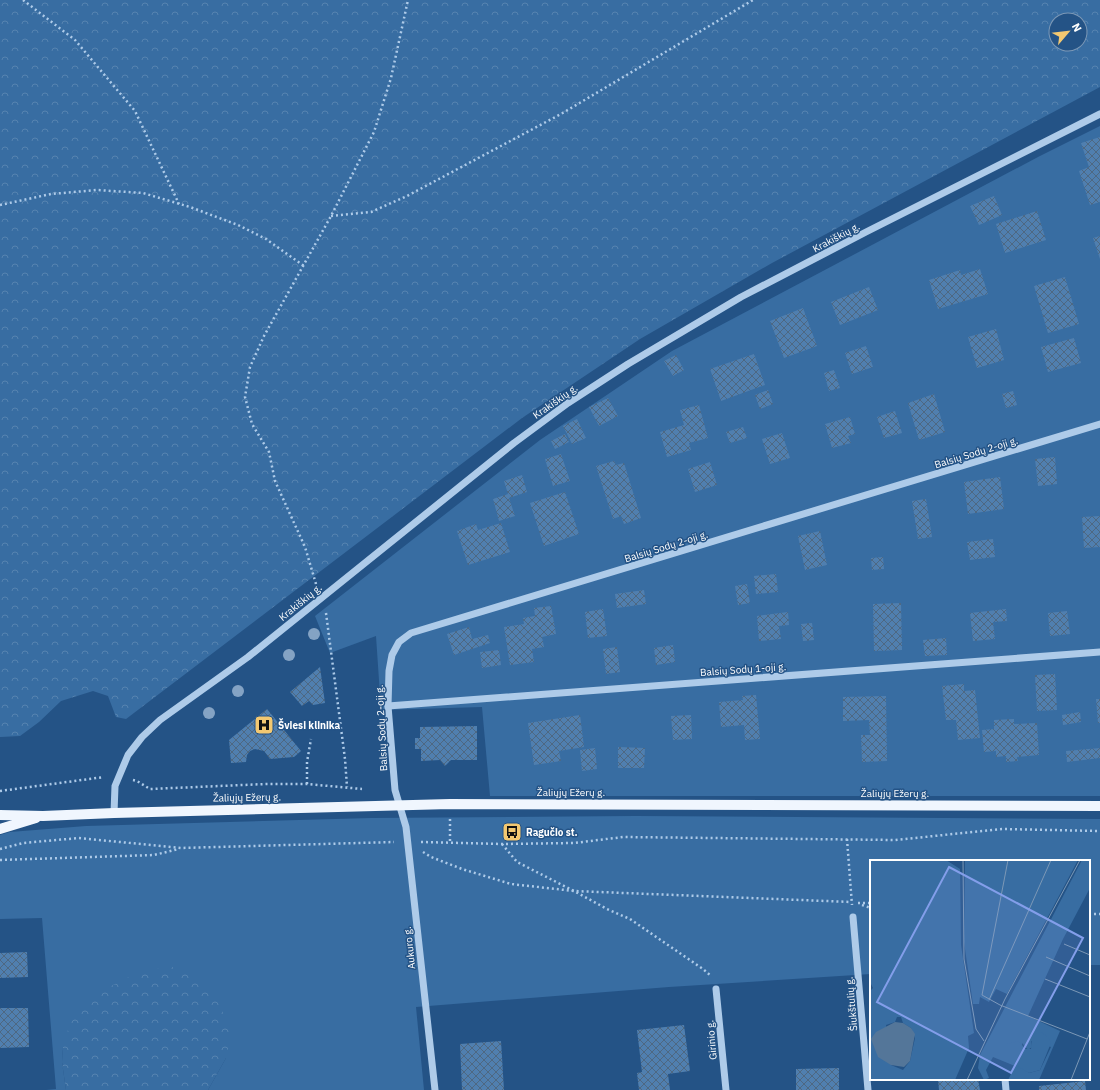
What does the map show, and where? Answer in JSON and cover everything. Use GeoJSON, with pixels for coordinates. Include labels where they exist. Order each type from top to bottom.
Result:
{"type":"FeatureCollection","features":[{"type":"Feature","properties":{"kind":"main road","name":"Žaliųjų Ežerų g."},"geometry":{"type":"LineString","coordinates":[[0,815],[43,816],[450,804],[1100,806]]}},
{"type":"Feature","properties":{"kind":"main road","name":"Žaliųjų Ežerų g."},"geometry":{"type":"LineString","coordinates":[[0,829],[43,816]]}},
{"type":"Feature","properties":{"kind":"street","name":"Krakiškių g."},"geometry":{"type":"LineString","coordinates":[[114,813],[113,801],[115,786],[128,755],[142,737],[160,720],[248,657],[514,443],[568,403],[628,364],[741,298],[1100,114]]}},
{"type":"Feature","properties":{"kind":"street","name":"Balsių Sodų 2-oji g."},"geometry":{"type":"LineString","coordinates":[[399,806],[396,790],[388,706],[389,671],[392,655],[399,642],[411,633],[1100,424]]}},
{"type":"Feature","properties":{"kind":"street","name":"Balsių Sodų 1-oji g."},"geometry":{"type":"LineString","coordinates":[[388,706],[1100,652]]}},
{"type":"Feature","properties":{"kind":"street","name":"Aukuro g."},"geometry":{"type":"LineString","coordinates":[[399,806],[406,827],[435,1090]]}},
{"type":"Feature","properties":{"kind":"street","name":"Šiukštulių g."},"geometry":{"type":"LineString","coordinates":[[853,917],[868,1090]]}},
{"type":"Feature","properties":{"kind":"street","name":"Girinio g."},"geometry":{"type":"LineString","coordinates":[[716,988],[726,1090]]}},
{"type":"Feature","properties":{"kind":"street"},"geometry":{"type":"LineString","coordinates":[[1005,1080],[1006,1090]]}},
{"type":"Feature","properties":{"kind":"path"},"geometry":{"type":"LineString","coordinates":[[23,0],[75,40],[135,111],[179,204]]}},
{"type":"Feature","properties":{"kind":"path"},"geometry":{"type":"LineString","coordinates":[[346,788],[345,759],[326,615],[305,548],[275,481],[269,452],[252,424],[245,397],[250,367],[264,336],[331,216],[374,132],[391,78],[408,0]]}},
{"type":"Feature","properties":{"kind":"path"},"geometry":{"type":"LineString","coordinates":[[331,216],[371,212],[407,196],[561,114],[754,0]]}},
{"type":"Feature","properties":{"kind":"path"},"geometry":{"type":"LineString","coordinates":[[0,205],[51,194],[97,190],[143,193],[238,224],[266,239],[304,266]]}},
{"type":"Feature","properties":{"kind":"path"},"geometry":{"type":"LineString","coordinates":[[307,784],[307,762],[311,739]]}},
{"type":"Feature","properties":{"kind":"path"},"geometry":{"type":"LineString","coordinates":[[0,791],[101,776],[137,781],[150,789],[266,784],[307,784],[368,790]]}},
{"type":"Feature","properties":{"kind":"path"},"geometry":{"type":"LineString","coordinates":[[0,849],[23,843],[79,838],[181,848],[407,842],[502,844],[574,843],[623,837],[895,840],[1002,829],[1100,831]]}},
{"type":"Feature","properties":{"kind":"path"},"geometry":{"type":"LineString","coordinates":[[847,839],[853,917]]}},
{"type":"Feature","properties":{"kind":"path"},"geometry":{"type":"LineString","coordinates":[[407,842],[431,857],[462,869],[511,884],[574,891],[870,903]]}},
{"type":"Feature","properties":{"kind":"path"},"geometry":{"type":"LineString","coordinates":[[502,844],[517,862],[574,891],[607,910],[630,919],[703,969],[714,980],[716,988]]}},
{"type":"Feature","properties":{"kind":"path"},"geometry":{"type":"LineString","coordinates":[[0,860],[154,855],[181,848]]}},
{"type":"Feature","properties":{"kind":"green space"},"geometry":{"type":"Polygon","coordinates":[[[0,0],[1100,0],[1100,87],[772,263],[640,339],[522,418],[126,719],[116,717],[108,696],[93,691],[61,701],[39,722],[20,736],[0,737],[0,0]]]}},
{"type":"Feature","properties":{"kind":"green space"},"geometry":{"type":"Polygon","coordinates":[[[1100,126],[1100,796],[490,796],[482,707],[381,710],[376,636],[330,653],[315,616],[540,440],[672,351],[1038,157],[1100,126]]]}},
{"type":"Feature","properties":{"kind":"green space"},"geometry":{"type":"Polygon","coordinates":[[[635,816],[1100,819],[1100,965],[1090,965],[1090,860],[870,860],[870,974],[669,987],[416,1007],[424,1090],[208,1090],[226,1058],[63,1047],[62,1062],[66,1090],[46,1090],[56,1089],[42,918],[0,919],[0,835],[10,832],[86,826],[371,818],[635,816]]]}},
{"type":"Feature","properties":{"kind":"green space"},"geometry":{"type":"Polygon","coordinates":[[[172,967],[200,980],[220,1005],[231,1034],[226,1058],[208,1090],[66,1090],[62,1062],[63,1047],[70,1023],[101,991],[141,971],[172,967]]]}},
{"type":"Feature","properties":{"kind":"building"},"geometry":{"type":"Polygon","coordinates":[[[1100,137],[1100,202],[1090,205],[1079,171],[1089,167],[1081,143],[1100,137]]]}},
{"type":"Feature","properties":{"kind":"building"},"geometry":{"type":"Polygon","coordinates":[[[994,196],[1002,215],[979,225],[970,206],[994,196]]]}},
{"type":"Feature","properties":{"kind":"building"},"geometry":{"type":"Polygon","coordinates":[[[1037,211],[1046,240],[1005,253],[996,224],[1037,211]]]}},
{"type":"Feature","properties":{"kind":"building"},"geometry":{"type":"Polygon","coordinates":[[[1100,236],[1100,259],[1093,238],[1100,236]]]}},
{"type":"Feature","properties":{"kind":"building"},"geometry":{"type":"Polygon","coordinates":[[[980,269],[988,294],[938,309],[929,280],[960,270],[961,275],[980,269]]]}},
{"type":"Feature","properties":{"kind":"building"},"geometry":{"type":"Polygon","coordinates":[[[1065,277],[1079,324],[1048,333],[1034,286],[1065,277]]]}},
{"type":"Feature","properties":{"kind":"building"},"geometry":{"type":"Polygon","coordinates":[[[869,287],[878,310],[840,325],[831,302],[869,287]]]}},
{"type":"Feature","properties":{"kind":"building"},"geometry":{"type":"Polygon","coordinates":[[[803,308],[817,346],[784,358],[770,321],[803,308]]]}},
{"type":"Feature","properties":{"kind":"building"},"geometry":{"type":"Polygon","coordinates":[[[996,329],[1004,360],[977,368],[968,337],[996,329]]]}},
{"type":"Feature","properties":{"kind":"building"},"geometry":{"type":"Polygon","coordinates":[[[1074,338],[1081,363],[1048,372],[1041,347],[1074,338]]]}},
{"type":"Feature","properties":{"kind":"building"},"geometry":{"type":"Polygon","coordinates":[[[866,346],[873,367],[852,374],[845,353],[866,346]]]}},
{"type":"Feature","properties":{"kind":"building"},"geometry":{"type":"Polygon","coordinates":[[[754,354],[765,385],[721,401],[710,369],[754,354]]]}},
{"type":"Feature","properties":{"kind":"building"},"geometry":{"type":"Polygon","coordinates":[[[676,355],[684,370],[673,376],[664,361],[676,355]]]}},
{"type":"Feature","properties":{"kind":"building"},"geometry":{"type":"Polygon","coordinates":[[[834,370],[840,388],[829,391],[824,373],[834,370]]]}},
{"type":"Feature","properties":{"kind":"building"},"geometry":{"type":"Polygon","coordinates":[[[768,390],[773,404],[760,409],[755,395],[768,390]]]}},
{"type":"Feature","properties":{"kind":"building"},"geometry":{"type":"Polygon","coordinates":[[[1013,391],[1017,405],[1006,408],[1002,394],[1013,391]]]}},
{"type":"Feature","properties":{"kind":"building"},"geometry":{"type":"Polygon","coordinates":[[[934,394],[945,432],[919,440],[908,403],[934,394]]]}},
{"type":"Feature","properties":{"kind":"building"},"geometry":{"type":"Polygon","coordinates":[[[608,398],[618,416],[599,426],[589,407],[608,398]]]}},
{"type":"Feature","properties":{"kind":"building"},"geometry":{"type":"Polygon","coordinates":[[[699,405],[708,438],[689,443],[691,450],[667,457],[660,432],[684,425],[680,410],[699,405]]]}},
{"type":"Feature","properties":{"kind":"building"},"geometry":{"type":"Polygon","coordinates":[[[895,411],[902,433],[884,438],[877,417],[895,411]]]}},
{"type":"Feature","properties":{"kind":"building"},"geometry":{"type":"Polygon","coordinates":[[[850,417],[855,434],[848,436],[851,443],[832,448],[825,424],[850,417]]]}},
{"type":"Feature","properties":{"kind":"building"},"geometry":{"type":"Polygon","coordinates":[[[577,419],[586,438],[572,444],[563,426],[577,419]]]}},
{"type":"Feature","properties":{"kind":"building"},"geometry":{"type":"Polygon","coordinates":[[[743,427],[747,438],[730,443],[726,432],[743,427]]]}},
{"type":"Feature","properties":{"kind":"building"},"geometry":{"type":"Polygon","coordinates":[[[782,433],[790,458],[770,464],[762,439],[782,433]]]}},
{"type":"Feature","properties":{"kind":"building"},"geometry":{"type":"Polygon","coordinates":[[[565,434],[569,442],[555,449],[551,441],[565,434]]]}},
{"type":"Feature","properties":{"kind":"building"},"geometry":{"type":"Polygon","coordinates":[[[561,454],[570,481],[553,486],[545,459],[561,454]]]}},
{"type":"Feature","properties":{"kind":"building"},"geometry":{"type":"Polygon","coordinates":[[[1055,457],[1057,484],[1038,486],[1035,459],[1055,457]]]}},
{"type":"Feature","properties":{"kind":"building"},"geometry":{"type":"Polygon","coordinates":[[[614,461],[616,465],[624,463],[641,518],[624,524],[621,516],[613,519],[596,466],[614,461]]]}},
{"type":"Feature","properties":{"kind":"building"},"geometry":{"type":"Polygon","coordinates":[[[710,462],[717,485],[695,492],[688,469],[710,462]]]}},
{"type":"Feature","properties":{"kind":"building"},"geometry":{"type":"Polygon","coordinates":[[[522,475],[527,492],[509,498],[515,516],[499,521],[493,499],[508,494],[504,481],[522,475]]]}},
{"type":"Feature","properties":{"kind":"building"},"geometry":{"type":"Polygon","coordinates":[[[1000,477],[1004,509],[968,514],[964,482],[1000,477]]]}},
{"type":"Feature","properties":{"kind":"building"},"geometry":{"type":"Polygon","coordinates":[[[565,492],[579,534],[544,546],[530,503],[565,492]]]}},
{"type":"Feature","properties":{"kind":"building"},"geometry":{"type":"Polygon","coordinates":[[[926,499],[932,537],[918,539],[912,501],[926,499]]]}},
{"type":"Feature","properties":{"kind":"building"},"geometry":{"type":"Polygon","coordinates":[[[1100,516],[1100,547],[1084,548],[1082,517],[1100,516]]]}},
{"type":"Feature","properties":{"kind":"building"},"geometry":{"type":"Polygon","coordinates":[[[501,523],[510,552],[468,565],[457,531],[476,524],[478,530],[501,523]]]}},
{"type":"Feature","properties":{"kind":"building"},"geometry":{"type":"Polygon","coordinates":[[[820,531],[827,565],[805,570],[798,536],[820,531]]]}},
{"type":"Feature","properties":{"kind":"building"},"geometry":{"type":"Polygon","coordinates":[[[993,539],[995,557],[970,560],[967,542],[993,539]]]}},
{"type":"Feature","properties":{"kind":"building"},"geometry":{"type":"Polygon","coordinates":[[[883,557],[884,569],[872,570],[871,558],[883,557]]]}},
{"type":"Feature","properties":{"kind":"building"},"geometry":{"type":"Polygon","coordinates":[[[776,574],[778,592],[756,594],[754,576],[776,574]]]}},
{"type":"Feature","properties":{"kind":"building"},"geometry":{"type":"Polygon","coordinates":[[[747,584],[750,603],[738,605],[735,586],[747,584]]]}},
{"type":"Feature","properties":{"kind":"building"},"geometry":{"type":"Polygon","coordinates":[[[644,590],[646,604],[617,608],[615,594],[644,590]]]}},
{"type":"Feature","properties":{"kind":"building"},"geometry":{"type":"Polygon","coordinates":[[[901,603],[902,650],[874,651],[873,604],[901,603]]]}},
{"type":"Feature","properties":{"kind":"building"},"geometry":{"type":"Polygon","coordinates":[[[551,606],[556,634],[542,637],[544,647],[532,649],[534,662],[510,665],[504,627],[524,624],[523,618],[535,616],[534,608],[551,606]]]}},
{"type":"Feature","properties":{"kind":"building"},"geometry":{"type":"Polygon","coordinates":[[[603,609],[607,636],[588,638],[585,612],[603,609]]]}},
{"type":"Feature","properties":{"kind":"building"},"geometry":{"type":"Polygon","coordinates":[[[1006,609],[1007,621],[993,622],[995,639],[973,641],[970,613],[1006,609]]]}},
{"type":"Feature","properties":{"kind":"building"},"geometry":{"type":"Polygon","coordinates":[[[1067,611],[1070,634],[1050,636],[1048,613],[1067,611]]]}},
{"type":"Feature","properties":{"kind":"building"},"geometry":{"type":"Polygon","coordinates":[[[788,612],[789,625],[779,626],[781,639],[759,641],[757,616],[788,612]]]}},
{"type":"Feature","properties":{"kind":"building"},"geometry":{"type":"Polygon","coordinates":[[[812,623],[814,640],[803,641],[801,624],[812,623]]]}},
{"type":"Feature","properties":{"kind":"building"},"geometry":{"type":"Polygon","coordinates":[[[469,627],[472,639],[488,635],[490,643],[454,655],[447,634],[469,627]]]}},
{"type":"Feature","properties":{"kind":"building"},"geometry":{"type":"Polygon","coordinates":[[[946,638],[947,655],[925,656],[923,640],[946,638]]]}},
{"type":"Feature","properties":{"kind":"building"},"geometry":{"type":"Polygon","coordinates":[[[673,645],[675,662],[656,665],[654,648],[673,645]]]}},
{"type":"Feature","properties":{"kind":"building"},"geometry":{"type":"Polygon","coordinates":[[[617,647],[620,672],[606,674],[603,649],[617,647]]]}},
{"type":"Feature","properties":{"kind":"building"},"geometry":{"type":"Polygon","coordinates":[[[499,650],[501,665],[482,668],[480,652],[499,650]]]}},
{"type":"Feature","properties":{"kind":"building"},"geometry":{"type":"Polygon","coordinates":[[[320,667],[325,703],[313,705],[309,701],[302,706],[290,692],[320,667]]]}},
{"type":"Feature","properties":{"kind":"building"},"geometry":{"type":"Polygon","coordinates":[[[1055,674],[1057,710],[1037,711],[1035,675],[1055,674]]]}},
{"type":"Feature","properties":{"kind":"building"},"geometry":{"type":"Polygon","coordinates":[[[964,684],[964,691],[975,690],[980,738],[958,740],[956,720],[946,720],[942,686],[964,684]]]}},
{"type":"Feature","properties":{"kind":"building"},"geometry":{"type":"Polygon","coordinates":[[[756,695],[760,739],[745,740],[744,725],[721,727],[719,702],[743,700],[742,696],[756,695]]]}},
{"type":"Feature","properties":{"kind":"building"},"geometry":{"type":"Polygon","coordinates":[[[886,696],[887,761],[862,762],[861,735],[870,735],[869,720],[843,721],[843,697],[886,696]]]}},
{"type":"Feature","properties":{"kind":"building"},"geometry":{"type":"Polygon","coordinates":[[[1096,699],[1100,699],[1100,723],[1098,723],[1096,699]]]}},
{"type":"Feature","properties":{"kind":"building","name":"Šviesi klinika"},"geometry":{"type":"Polygon","coordinates":[[[267,709],[301,751],[294,757],[270,759],[264,751],[255,749],[250,751],[247,755],[246,762],[231,763],[229,740],[267,709]]]}},
{"type":"Feature","properties":{"kind":"building"},"geometry":{"type":"Polygon","coordinates":[[[1080,712],[1081,722],[1063,725],[1062,715],[1080,712]]]}},
{"type":"Feature","properties":{"kind":"building"},"geometry":{"type":"Polygon","coordinates":[[[580,715],[584,747],[559,751],[561,761],[534,765],[528,723],[580,715]]]}},
{"type":"Feature","properties":{"kind":"building"},"geometry":{"type":"Polygon","coordinates":[[[691,715],[692,739],[673,740],[671,716],[691,715]]]}},
{"type":"Feature","properties":{"kind":"building"},"geometry":{"type":"Polygon","coordinates":[[[1014,719],[1014,724],[1037,723],[1039,755],[1017,757],[1018,761],[1006,762],[1006,756],[996,757],[996,751],[984,752],[982,730],[994,729],[994,720],[1014,719]]]}},
{"type":"Feature","properties":{"kind":"building"},"geometry":{"type":"Polygon","coordinates":[[[477,726],[477,760],[451,760],[445,766],[440,760],[421,761],[421,749],[415,749],[415,738],[420,738],[420,727],[477,726]]]}},
{"type":"Feature","properties":{"kind":"building"},"geometry":{"type":"Polygon","coordinates":[[[618,747],[645,748],[644,768],[618,768],[618,747]]]}},
{"type":"Feature","properties":{"kind":"building"},"geometry":{"type":"Polygon","coordinates":[[[595,748],[597,769],[582,771],[580,750],[595,748]]]}},
{"type":"Feature","properties":{"kind":"building"},"geometry":{"type":"Polygon","coordinates":[[[1100,748],[1100,758],[1067,762],[1066,751],[1100,748]]]}},
{"type":"Feature","properties":{"kind":"building"},"geometry":{"type":"Polygon","coordinates":[[[27,952],[28,977],[0,978],[0,953],[27,952]]]}},
{"type":"Feature","properties":{"kind":"building"},"geometry":{"type":"Polygon","coordinates":[[[0,1008],[28,1008],[29,1047],[0,1048],[0,1008]]]}},
{"type":"Feature","properties":{"kind":"building"},"geometry":{"type":"Polygon","coordinates":[[[684,1025],[690,1071],[668,1074],[670,1090],[639,1090],[637,1073],[642,1072],[637,1030],[684,1025]]]}},
{"type":"Feature","properties":{"kind":"building"},"geometry":{"type":"Polygon","coordinates":[[[501,1041],[504,1090],[462,1090],[460,1044],[501,1041]]]}},
{"type":"Feature","properties":{"kind":"building"},"geometry":{"type":"Polygon","coordinates":[[[839,1068],[839,1090],[796,1090],[796,1069],[839,1068]]]}},
{"type":"Feature","properties":{"kind":"building"},"geometry":{"type":"Polygon","coordinates":[[[938,1080],[978,1080],[980,1090],[939,1090],[938,1080]]]}},
{"type":"Feature","properties":{"kind":"building"},"geometry":{"type":"Polygon","coordinates":[[[1085,1081],[1086,1090],[1039,1090],[1039,1086],[1085,1081]]]}},
{"type":"Feature","properties":{"kind":"place","name":"Šviesi klinika"},"geometry":{"type":"Point","coordinates":[264,725]}},
{"type":"Feature","properties":{"kind":"place","name":"Ragučio st."},"geometry":{"type":"Point","coordinates":[512,832]}}]}
